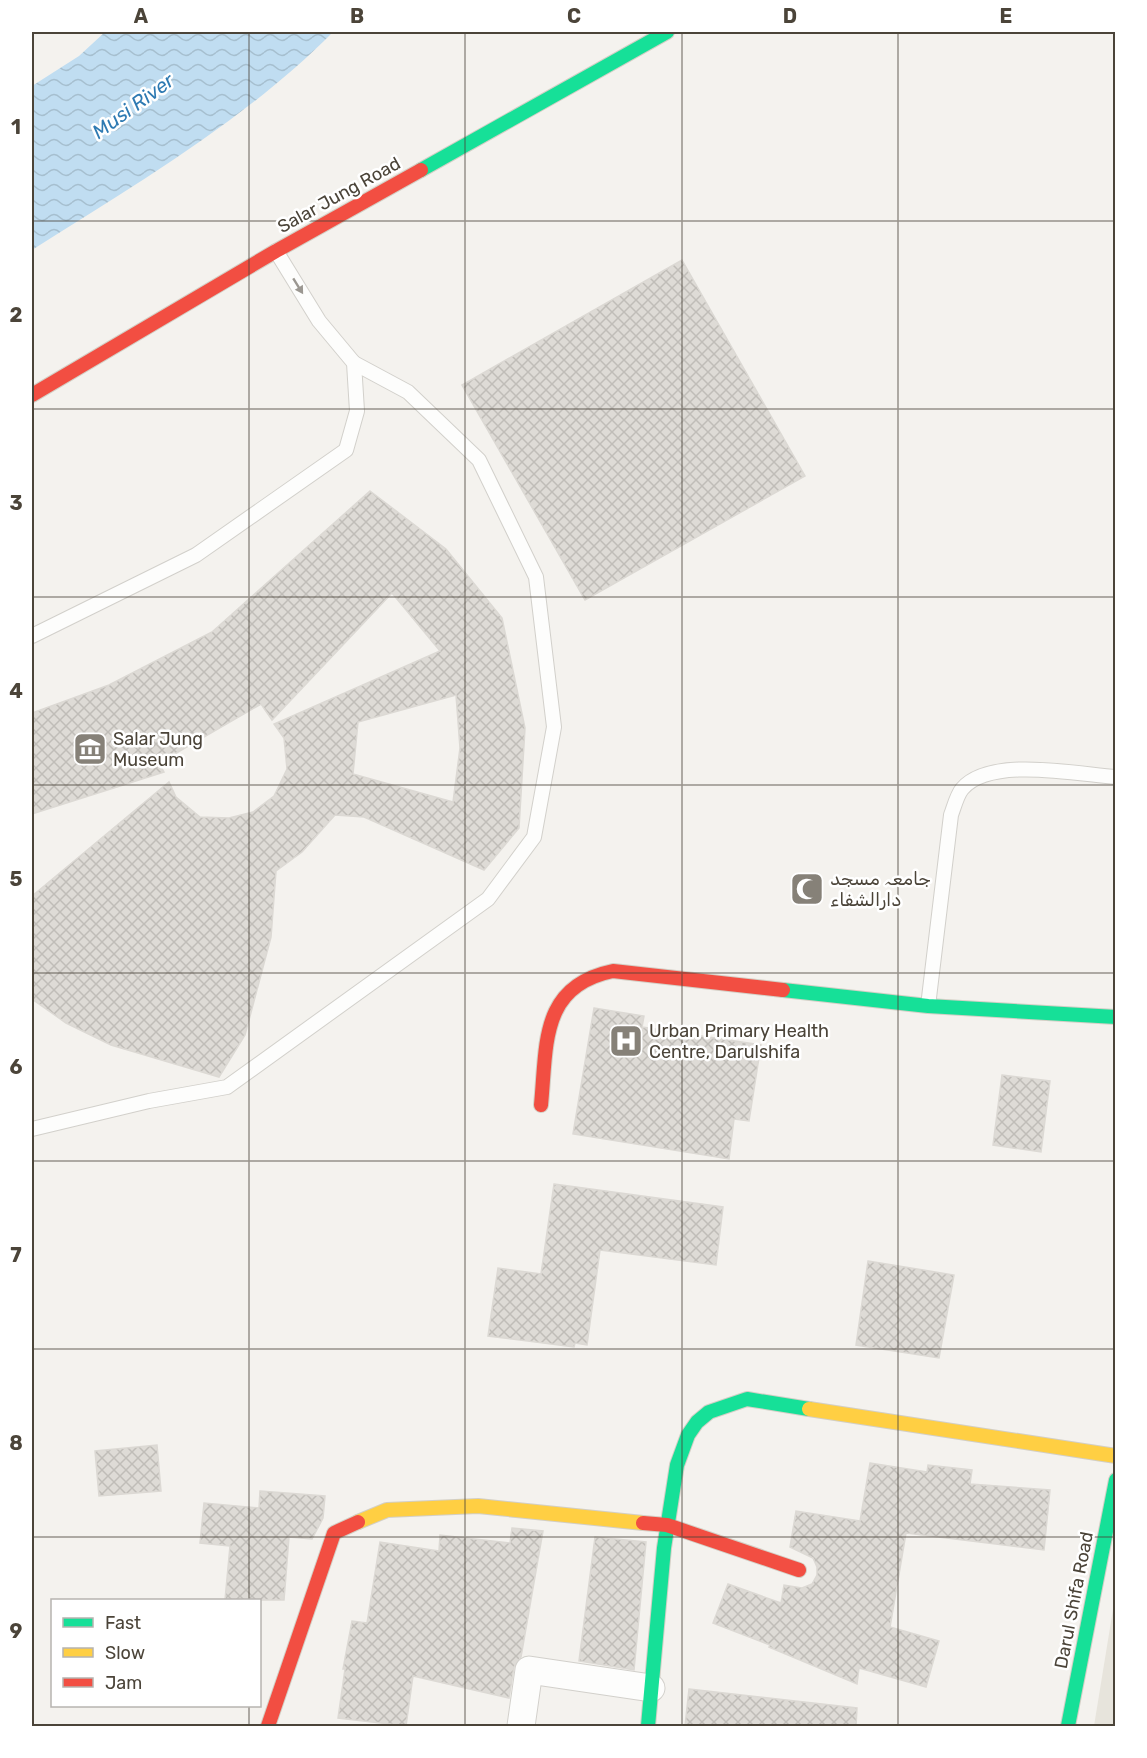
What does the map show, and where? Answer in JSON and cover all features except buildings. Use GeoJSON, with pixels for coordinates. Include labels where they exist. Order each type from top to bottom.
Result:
{"type":"FeatureCollection","features":[{"type":"Feature","properties":{"kind":"street","name":"Salar Jung Road"},"geometry":{"type":"LineString","coordinates":[[32,395],[276,251],[667,32]]}},
{"type":"Feature","properties":{"kind":"street"},"geometry":{"type":"LineString","coordinates":[[541,1105],[552,1016],[563,994],[584,978],[613,972],[928,1006],[1116,1017]]}},
{"type":"Feature","properties":{"kind":"street"},"geometry":{"type":"LineString","coordinates":[[648,1726],[667,1525],[682,1446],[693,1426],[708,1413],[723,1405],[747,1399],[1116,1456]]}},
{"type":"Feature","properties":{"kind":"street","name":"Darul Shifa Road"},"geometry":{"type":"LineString","coordinates":[[1068,1726],[1112,1519],[1116,1480]]}},
{"type":"Feature","properties":{"kind":"street"},"geometry":{"type":"LineString","coordinates":[[268,1726],[334,1533],[387,1510],[478,1506],[667,1525],[799,1570]]}},
{"type":"Feature","properties":{"kind":"street"},"geometry":{"type":"LineString","coordinates":[[521,1726],[528,1670],[651,1689]]}},
{"type":"Feature","properties":{"kind":"lane"},"geometry":{"type":"LineString","coordinates":[[32,1129],[149,1101],[227,1087],[488,899],[534,837],[555,727],[536,577],[479,460],[408,392],[354,363],[319,321],[276,251]]}},
{"type":"Feature","properties":{"kind":"lane"},"geometry":{"type":"LineString","coordinates":[[32,636],[196,555],[345,450],[357,411],[354,363]]}},
{"type":"Feature","properties":{"kind":"lane"},"geometry":{"type":"LineString","coordinates":[[928,1006],[951,815],[962,790],[981,776],[1005,770],[1116,777]]}},
{"type":"Feature","properties":{"kind":"shaded area"},"geometry":{"type":"Polygon","coordinates":[[[1115,1597],[1115,1726],[1094,1726],[1115,1597]]]}},
{"type":"Feature","properties":{"kind":"water","name":"Musi River"},"geometry":{"type":"Polygon","coordinates":[[[105,32],[333,32],[300,64],[227,122],[150,175],[32,250],[32,86],[79,56],[105,32]]]}},
{"type":"Feature","properties":{"kind":"traffic: fast"},"geometry":{"type":"LineString","coordinates":[[421,170],[667,32]]}},
{"type":"Feature","properties":{"kind":"traffic: fast"},"geometry":{"type":"LineString","coordinates":[[783,990],[928,1006],[1116,1017]]}},
{"type":"Feature","properties":{"kind":"traffic: fast"},"geometry":{"type":"LineString","coordinates":[[648,1726],[664,1548],[677,1465],[688,1435],[697,1422],[709,1412],[747,1399],[809,1409]]}},
{"type":"Feature","properties":{"kind":"traffic: fast"},"geometry":{"type":"LineString","coordinates":[[1068,1726],[1116,1480]]}},
{"type":"Feature","properties":{"kind":"traffic: slow"},"geometry":{"type":"LineString","coordinates":[[809,1409],[1116,1456]]}},
{"type":"Feature","properties":{"kind":"traffic: slow"},"geometry":{"type":"LineString","coordinates":[[358,1522],[387,1510],[478,1506],[643,1523]]}},
{"type":"Feature","properties":{"kind":"traffic: jam"},"geometry":{"type":"LineString","coordinates":[[32,395],[276,251],[421,170]]}},
{"type":"Feature","properties":{"kind":"traffic: jam"},"geometry":{"type":"LineString","coordinates":[[541,1105],[547,1040],[552,1021],[560,1004],[572,990],[589,979],[613,971],[783,990]]}},
{"type":"Feature","properties":{"kind":"traffic: jam"},"geometry":{"type":"LineString","coordinates":[[268,1726],[334,1533],[358,1522]]}},
{"type":"Feature","properties":{"kind":"traffic: jam"},"geometry":{"type":"LineString","coordinates":[[643,1523],[667,1525],[799,1570]]}},
{"type":"Feature","properties":{"kind":"place","name":"Salar Jung Museum"},"geometry":{"type":"Point","coordinates":[90,749]}},
{"type":"Feature","properties":{"kind":"place","name":"جامعہ مسجد دارالشفاء"},"geometry":{"type":"Point","coordinates":[807,889]}},
{"type":"Feature","properties":{"kind":"place","name":"Urban Primary Health Centre, Darulshifa"},"geometry":{"type":"Point","coordinates":[626,1041]}}]}
